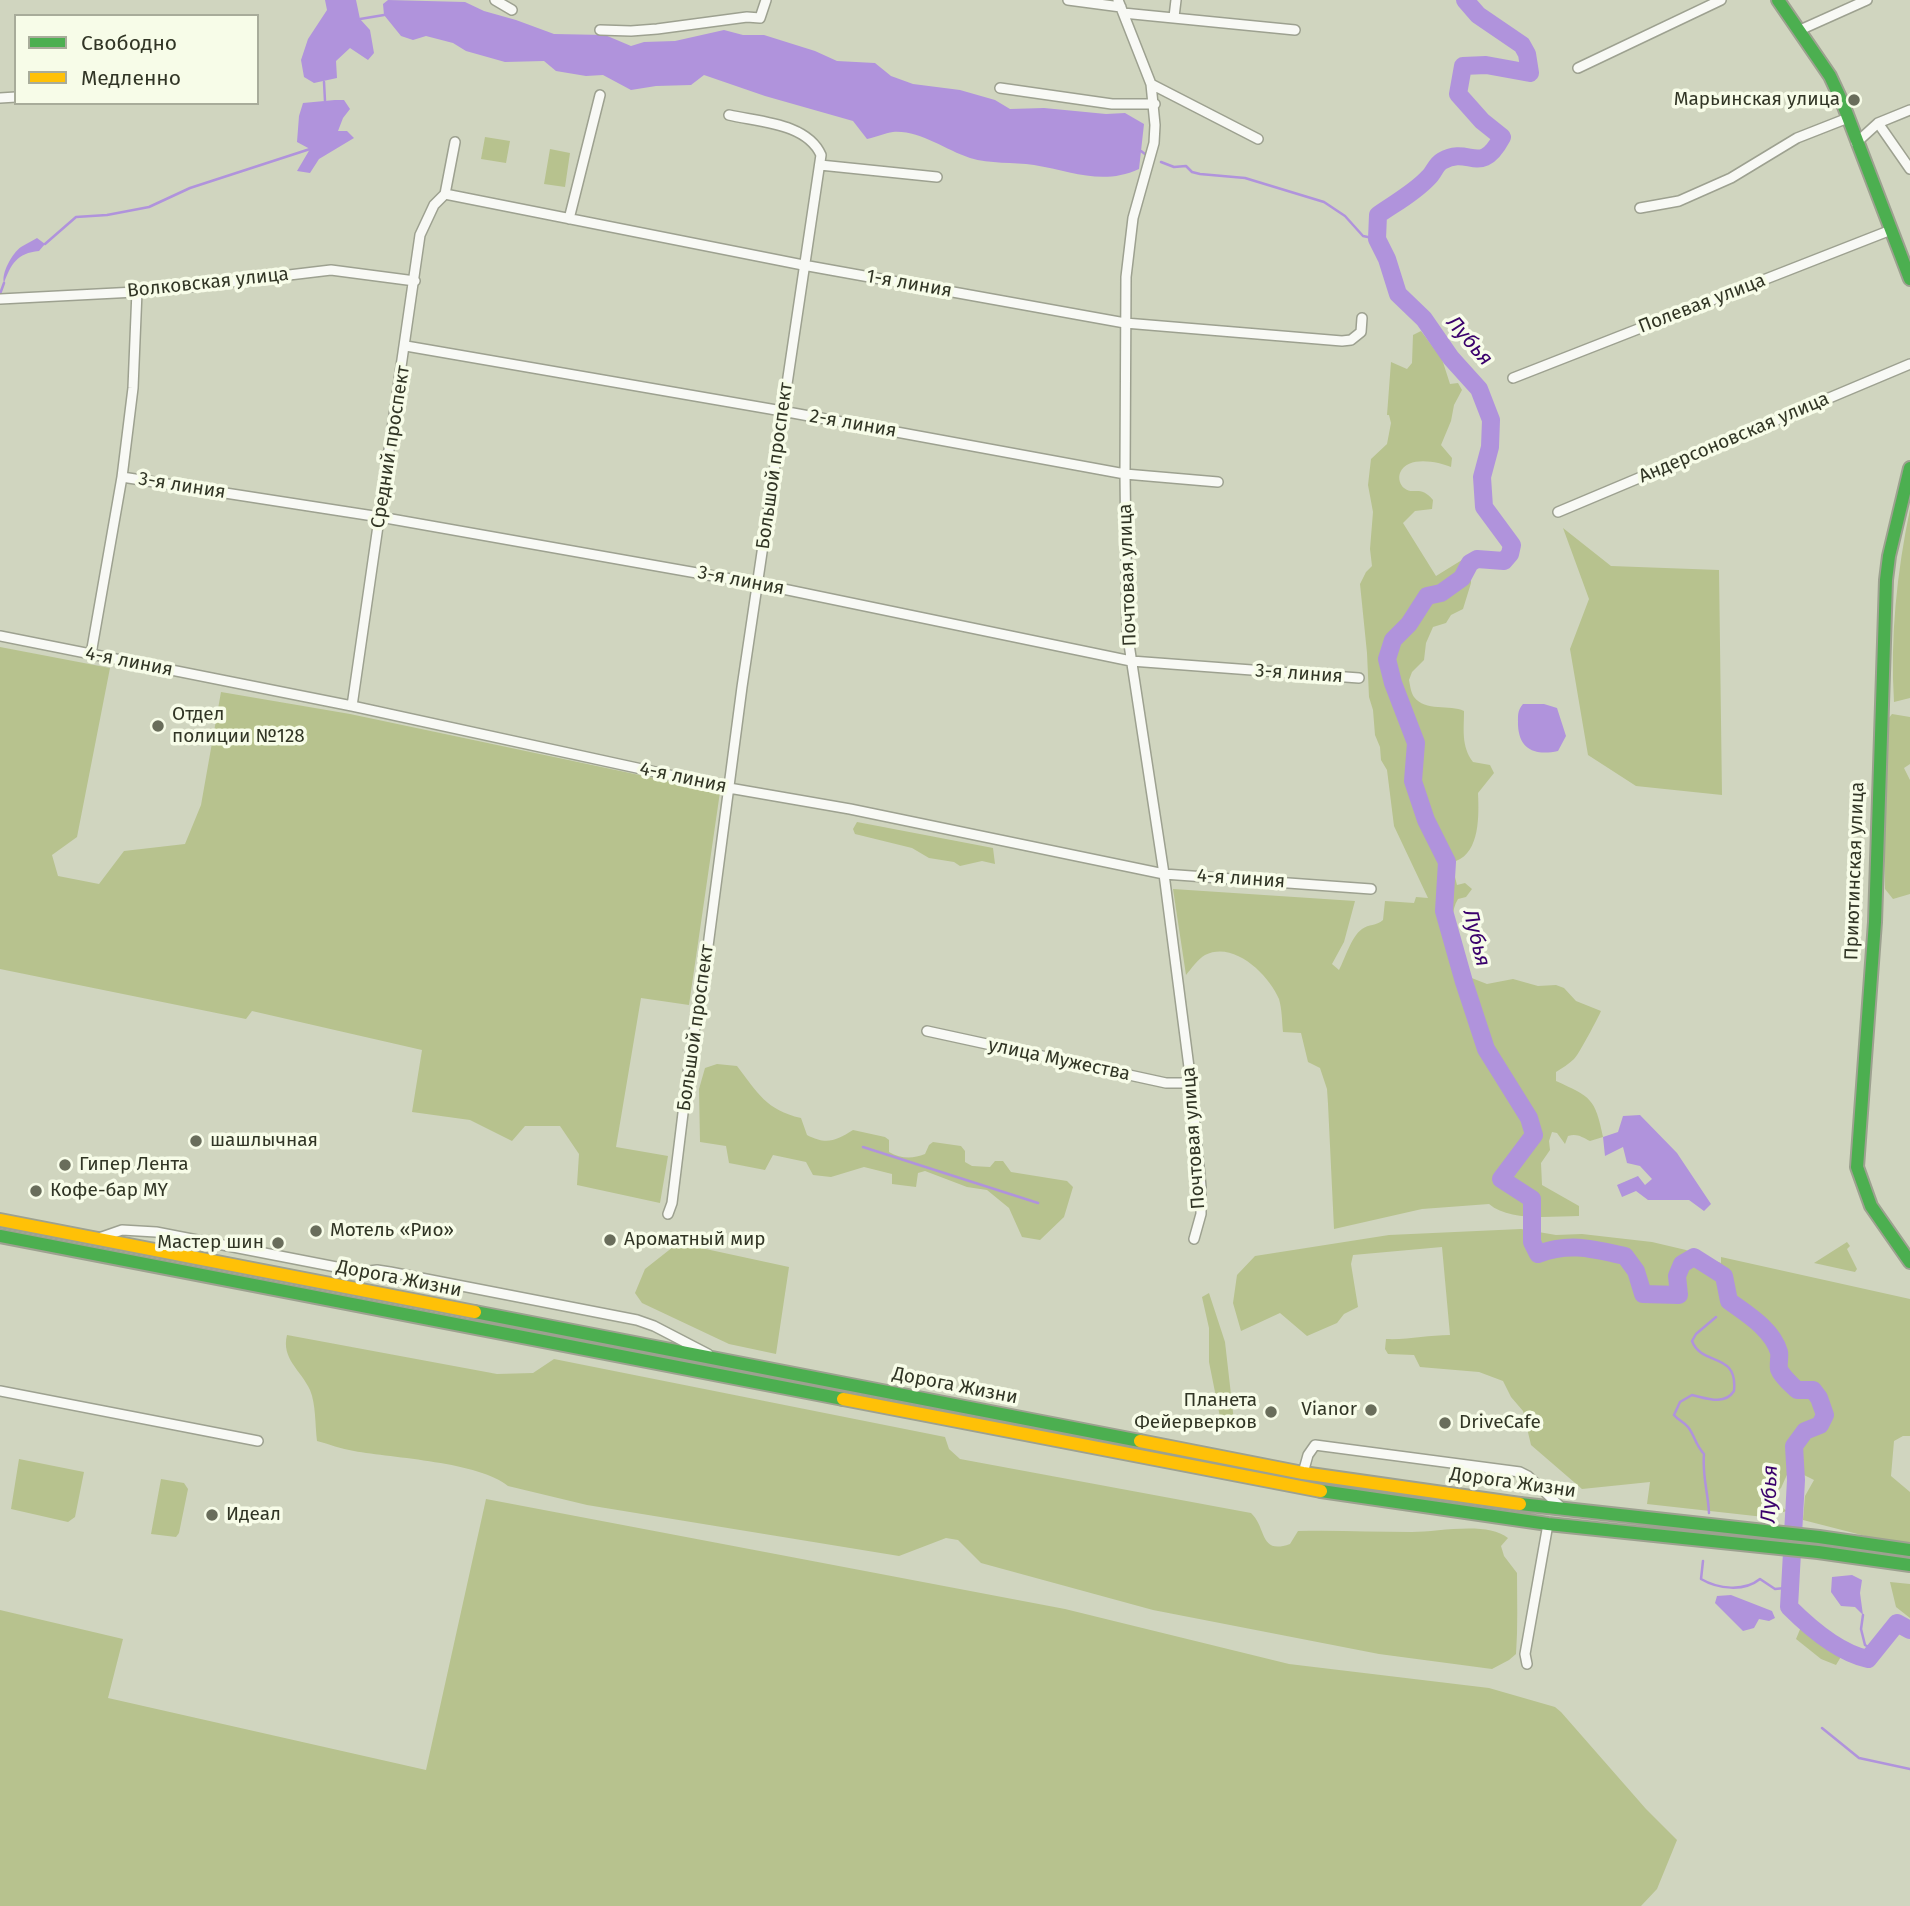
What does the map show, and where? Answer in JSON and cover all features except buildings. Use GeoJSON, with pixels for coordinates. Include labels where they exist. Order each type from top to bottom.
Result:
{"type":"FeatureCollection","features":[{"type":"Feature","properties":{"kind":"main road"},"geometry":{"type":"LineString","coordinates":[[1778,0],[1830,76],[1891,230],[1907,258],[1910,279]]}},
{"type":"Feature","properties":{"kind":"main road","name":"Приютинская улица"},"geometry":{"type":"LineString","coordinates":[[1910,468],[1909,483],[1889,556],[1886,580],[1875,922],[1857,1167],[1861,1186],[1871,1206],[1910,1262]]}},
{"type":"Feature","properties":{"kind":"main road","name":"Дорога Жизни"},"geometry":{"type":"LineString","coordinates":[[0,1220],[1303,1473],[1564,1510],[1819,1537],[1910,1550]]}},
{"type":"Feature","properties":{"kind":"main road","name":"Дорога Жизни"},"geometry":{"type":"LineString","coordinates":[[0,1236],[1301,1488],[1548,1524],[1818,1552],[1910,1565]]}},
{"type":"Feature","properties":{"kind":"street"},"geometry":{"type":"LineString","coordinates":[[495,0],[512,10]]}},
{"type":"Feature","properties":{"kind":"street"},"geometry":{"type":"LineString","coordinates":[[600,30],[631,31],[747,17],[760,18],[766,0]]}},
{"type":"Feature","properties":{"kind":"street"},"geometry":{"type":"LineString","coordinates":[[1068,0],[1121,6],[1174,17],[1295,30]]}},
{"type":"Feature","properties":{"kind":"street"},"geometry":{"type":"LineString","coordinates":[[1174,17],[1177,0]]}},
{"type":"Feature","properties":{"kind":"street"},"geometry":{"type":"LineString","coordinates":[[1578,68],[1721,0]]}},
{"type":"Feature","properties":{"kind":"street"},"geometry":{"type":"LineString","coordinates":[[1800,30],[1867,0]]}},
{"type":"Feature","properties":{"kind":"street","name":"Почтовая улица"},"geometry":{"type":"LineString","coordinates":[[1121,6],[1151,84],[1154,104],[1154,143],[1133,218],[1129,247],[1125,323],[1127,631],[1164,874],[1191,1083],[1201,1187],[1200,1214],[1194,1239]]}},
{"type":"Feature","properties":{"kind":"street"},"geometry":{"type":"LineString","coordinates":[[1151,84],[1258,139]]}},
{"type":"Feature","properties":{"kind":"street"},"geometry":{"type":"LineString","coordinates":[[1000,88],[1112,104],[1154,104]]}},
{"type":"Feature","properties":{"kind":"street"},"geometry":{"type":"LineString","coordinates":[[569,219],[600,96]]}},
{"type":"Feature","properties":{"kind":"street"},"geometry":{"type":"LineString","coordinates":[[1856,143],[1878,123],[1910,110]]}},
{"type":"Feature","properties":{"kind":"street"},"geometry":{"type":"LineString","coordinates":[[729,115],[787,128],[805,136],[814,142],[818,149],[821,155],[820,164],[937,177]]}},
{"type":"Feature","properties":{"kind":"street"},"geometry":{"type":"LineString","coordinates":[[1640,208],[1679,201],[1731,178],[1797,138],[1848,118]]}},
{"type":"Feature","properties":{"kind":"street"},"geometry":{"type":"LineString","coordinates":[[1878,123],[1910,169]]}},
{"type":"Feature","properties":{"kind":"street"},"geometry":{"type":"LineString","coordinates":[[444,194],[454,142]]}},
{"type":"Feature","properties":{"kind":"street","name":"Большой проспект"},"geometry":{"type":"LineString","coordinates":[[667,1214],[672,1203],[742,687],[820,164]]}},
{"type":"Feature","properties":{"kind":"street","name":"1-я линия"},"geometry":{"type":"LineString","coordinates":[[444,194],[803,265],[1125,323],[1342,341],[1351,340],[1361,332],[1362,318]]}},
{"type":"Feature","properties":{"kind":"street","name":"Средний проспект"},"geometry":{"type":"LineString","coordinates":[[352,706],[421,235],[434,205],[444,194]]}},
{"type":"Feature","properties":{"kind":"street","name":"Полевая улица"},"geometry":{"type":"LineString","coordinates":[[1513,378],[1891,230]]}},
{"type":"Feature","properties":{"kind":"street","name":"Волковская улица"},"geometry":{"type":"LineString","coordinates":[[0,299],[155,291],[331,270],[415,281]]}},
{"type":"Feature","properties":{"kind":"street"},"geometry":{"type":"LineString","coordinates":[[91,654],[122,477],[133,387],[137,291]]}},
{"type":"Feature","properties":{"kind":"street","name":"2-я линия"},"geometry":{"type":"LineString","coordinates":[[406,346],[1125,474],[1218,482]]}},
{"type":"Feature","properties":{"kind":"street","name":"Андерсоновская улица"},"geometry":{"type":"LineString","coordinates":[[1559,512],[1910,364]]}},
{"type":"Feature","properties":{"kind":"street","name":"3-я линия"},"geometry":{"type":"LineString","coordinates":[[122,477],[380,517],[759,584],[1131,661],[1359,678]]}},
{"type":"Feature","properties":{"kind":"street","name":"4-я линия"},"geometry":{"type":"LineString","coordinates":[[0,636],[352,706],[729,788],[850,809],[1164,874],[1371,889]]}},
{"type":"Feature","properties":{"kind":"street","name":"улица Мужества"},"geometry":{"type":"LineString","coordinates":[[927,1031],[1166,1083],[1191,1083]]}},
{"type":"Feature","properties":{"kind":"street"},"geometry":{"type":"LineString","coordinates":[[96,1239],[122,1230],[156,1232],[362,1272],[390,1272],[636,1320],[654,1326],[722,1361]]}},
{"type":"Feature","properties":{"kind":"street"},"geometry":{"type":"LineString","coordinates":[[0,1391],[258,1441]]}},
{"type":"Feature","properties":{"kind":"street"},"geometry":{"type":"LineString","coordinates":[[1303,1473],[1308,1455],[1315,1445],[1408,1456],[1520,1472],[1528,1476],[1564,1510]]}},
{"type":"Feature","properties":{"kind":"street"},"geometry":{"type":"LineString","coordinates":[[1527,1664],[1525,1654],[1548,1524]]}},
{"type":"Feature","properties":{"kind":"green space"},"geometry":{"type":"Polygon","coordinates":[[[485,137],[510,141],[506,163],[481,159],[485,137]]]}},
{"type":"Feature","properties":{"kind":"green space"},"geometry":{"type":"Polygon","coordinates":[[[550,149],[570,153],[565,187],[544,184],[550,149]]]}},
{"type":"Feature","properties":{"kind":"green space"},"geometry":{"type":"Polygon","coordinates":[[[1421,331],[1442,359],[1450,384],[1458,383],[1462,390],[1454,405],[1441,445],[1452,458],[1451,467],[1424,461],[1404,467],[1400,473],[1401,485],[1404,488],[1424,492],[1433,500],[1432,509],[1415,511],[1403,523],[1436,576],[1470,555],[1487,557],[1486,563],[1477,564],[1471,570],[1471,583],[1463,609],[1451,615],[1446,623],[1433,627],[1426,643],[1424,660],[1412,672],[1409,680],[1413,695],[1424,705],[1464,711],[1464,737],[1469,756],[1473,762],[1490,765],[1494,773],[1478,793],[1478,822],[1474,841],[1470,850],[1456,861],[1453,869],[1457,885],[1465,883],[1472,889],[1466,897],[1458,899],[1454,908],[1456,938],[1469,977],[1487,984],[1513,979],[1538,986],[1556,985],[1564,988],[1576,1001],[1601,1011],[1576,1056],[1556,1072],[1556,1081],[1590,1100],[1603,1137],[1590,1141],[1571,1135],[1565,1144],[1557,1133],[1552,1132],[1550,1150],[1541,1163],[1542,1185],[1579,1206],[1579,1216],[1520,1216],[1498,1210],[1489,1204],[1422,1209],[1334,1229],[1327,1089],[1320,1068],[1308,1062],[1301,1033],[1283,1032],[1279,999],[1267,980],[1249,962],[1227,952],[1216,952],[1202,957],[1186,975],[1173,889],[1355,901],[1344,942],[1332,964],[1339,970],[1358,933],[1383,920],[1385,901],[1414,903],[1416,897],[1428,898],[1394,826],[1387,770],[1381,760],[1369,697],[1360,584],[1372,566],[1370,549],[1373,512],[1368,485],[1371,459],[1387,444],[1391,423],[1387,415],[1391,362],[1407,369],[1412,363],[1413,335],[1421,331]]]}},
{"type":"Feature","properties":{"kind":"green space"},"geometry":{"type":"Polygon","coordinates":[[[1910,509],[1910,698],[1894,702],[1896,605],[1910,509]]]}},
{"type":"Feature","properties":{"kind":"green space"},"geometry":{"type":"Polygon","coordinates":[[[1563,528],[1611,566],[1719,570],[1722,795],[1636,786],[1588,755],[1570,649],[1589,599],[1563,528]]]}},
{"type":"Feature","properties":{"kind":"green space"},"geometry":{"type":"Polygon","coordinates":[[[0,647],[110,668],[77,837],[52,855],[58,876],[99,884],[124,851],[185,844],[201,805],[221,692],[350,714],[720,792],[689,1005],[641,998],[616,1147],[668,1156],[660,1203],[577,1185],[579,1154],[560,1126],[525,1126],[512,1141],[470,1120],[412,1112],[422,1050],[252,1011],[246,1019],[0,969],[0,647]]]}},
{"type":"Feature","properties":{"kind":"green space"},"geometry":{"type":"Polygon","coordinates":[[[1892,714],[1910,717],[1910,764],[1904,768],[1910,780],[1910,894],[1893,899],[1885,889],[1884,803],[1888,719],[1892,714]]]}},
{"type":"Feature","properties":{"kind":"green space"},"geometry":{"type":"Polygon","coordinates":[[[857,822],[993,848],[995,864],[982,861],[960,866],[954,862],[929,858],[912,848],[855,834],[853,829],[857,822]]]}},
{"type":"Feature","properties":{"kind":"green space"},"geometry":{"type":"Polygon","coordinates":[[[717,1064],[737,1066],[771,1105],[801,1118],[807,1135],[814,1138],[831,1140],[853,1130],[885,1137],[889,1140],[889,1152],[907,1158],[925,1154],[933,1142],[961,1146],[965,1151],[965,1162],[972,1166],[990,1167],[995,1161],[1003,1161],[1011,1172],[1067,1181],[1073,1187],[1064,1217],[1040,1240],[1022,1237],[1009,1208],[987,1190],[967,1187],[925,1171],[918,1173],[916,1187],[892,1184],[892,1174],[864,1167],[831,1177],[813,1175],[806,1162],[773,1155],[765,1170],[729,1163],[726,1146],[700,1142],[699,1089],[705,1068],[717,1064]]]}},
{"type":"Feature","properties":{"kind":"green space"},"geometry":{"type":"Polygon","coordinates":[[[1521,1229],[1556,1235],[1582,1234],[1652,1242],[1686,1250],[1721,1263],[1721,1257],[1910,1299],[1910,1436],[1894,1441],[1891,1476],[1910,1492],[1910,1544],[1881,1540],[1803,1520],[1805,1496],[1814,1480],[1790,1468],[1781,1488],[1774,1494],[1758,1491],[1787,1511],[1764,1517],[1647,1504],[1650,1482],[1582,1489],[1531,1445],[1523,1411],[1511,1397],[1503,1381],[1479,1372],[1420,1367],[1414,1355],[1388,1354],[1385,1349],[1386,1339],[1450,1335],[1442,1247],[1353,1255],[1351,1264],[1358,1307],[1344,1314],[1337,1323],[1307,1336],[1280,1313],[1241,1331],[1233,1303],[1237,1275],[1255,1256],[1389,1235],[1521,1229]]]}},
{"type":"Feature","properties":{"kind":"green space"},"geometry":{"type":"Polygon","coordinates":[[[1847,1242],[1850,1246],[1847,1249],[1857,1269],[1855,1272],[1814,1263],[1847,1242]]]}},
{"type":"Feature","properties":{"kind":"green space"},"geometry":{"type":"Polygon","coordinates":[[[678,1243],[789,1267],[776,1354],[729,1344],[642,1303],[635,1293],[645,1269],[678,1243]]]}},
{"type":"Feature","properties":{"kind":"green space"},"geometry":{"type":"Polygon","coordinates":[[[1209,1293],[1225,1342],[1234,1421],[1221,1422],[1209,1362],[1209,1328],[1202,1297],[1209,1293]]]}},
{"type":"Feature","properties":{"kind":"green space"},"geometry":{"type":"Polygon","coordinates":[[[287,1335],[497,1374],[533,1373],[554,1359],[945,1437],[949,1449],[960,1459],[1251,1513],[1268,1543],[1273,1546],[1290,1544],[1298,1531],[1488,1530],[1508,1538],[1501,1546],[1504,1556],[1517,1573],[1516,1654],[1492,1669],[1379,1654],[1153,1610],[981,1563],[958,1540],[946,1538],[899,1556],[587,1505],[508,1486],[478,1471],[457,1466],[344,1449],[317,1441],[312,1396],[289,1358],[287,1335]]]}},
{"type":"Feature","properties":{"kind":"green space"},"geometry":{"type":"Polygon","coordinates":[[[19,1459],[84,1472],[75,1517],[68,1522],[11,1509],[19,1459]]]}},
{"type":"Feature","properties":{"kind":"green space"},"geometry":{"type":"Polygon","coordinates":[[[161,1479],[184,1483],[188,1489],[176,1537],[151,1534],[161,1479]]]}},
{"type":"Feature","properties":{"kind":"green space"},"geometry":{"type":"Polygon","coordinates":[[[486,1499],[1065,1609],[1289,1664],[1489,1688],[1555,1707],[1677,1840],[1657,1889],[1641,1906],[0,1906],[0,1610],[123,1639],[108,1698],[426,1770],[486,1499]]]}},
{"type":"Feature","properties":{"kind":"green space"},"geometry":{"type":"Polygon","coordinates":[[[1890,1582],[1910,1584],[1910,1618],[1896,1607],[1890,1582]]]}},
{"type":"Feature","properties":{"kind":"green space"},"geometry":{"type":"Polygon","coordinates":[[[1801,1627],[1842,1655],[1836,1665],[1821,1659],[1796,1639],[1801,1627]]]}},
{"type":"Feature","properties":{"kind":"shaded area"},"geometry":{"type":"Polygon","coordinates":[[[325,0],[356,0],[360,19],[370,30],[374,53],[368,60],[350,48],[336,61],[337,78],[314,83],[304,77],[301,60],[308,39],[327,10],[325,0]]]}},
{"type":"Feature","properties":{"kind":"shaded area"},"geometry":{"type":"Polygon","coordinates":[[[388,0],[465,2],[554,34],[605,35],[631,46],[644,42],[675,41],[724,30],[743,35],[764,35],[837,61],[875,63],[891,76],[913,84],[960,90],[995,100],[1010,109],[1044,108],[1106,114],[1125,113],[1144,124],[1139,169],[1112,176],[1087,176],[1034,165],[978,160],[923,137],[903,132],[867,139],[853,121],[704,75],[691,85],[631,90],[603,75],[586,76],[556,71],[544,61],[505,62],[426,36],[413,40],[401,36],[384,15],[383,4],[388,0]]]}},
{"type":"Feature","properties":{"kind":"shaded area"},"geometry":{"type":"Polygon","coordinates":[[[344,100],[350,109],[338,131],[347,131],[354,138],[319,159],[310,173],[297,171],[310,149],[297,142],[303,103],[344,100]]]}},
{"type":"Feature","properties":{"kind":"shaded area"},"geometry":{"type":"Polygon","coordinates":[[[37,238],[45,244],[39,251],[20,257],[9,270],[4,283],[6,269],[14,254],[37,238]]]}},
{"type":"Feature","properties":{"kind":"shaded area"},"geometry":{"type":"Polygon","coordinates":[[[1523,704],[1544,704],[1557,708],[1566,736],[1558,751],[1536,752],[1525,746],[1518,725],[1519,711],[1523,704]]]}},
{"type":"Feature","properties":{"kind":"shaded area"},"geometry":{"type":"Polygon","coordinates":[[[1640,1115],[1677,1153],[1711,1204],[1704,1211],[1689,1200],[1648,1200],[1636,1191],[1622,1197],[1617,1185],[1638,1176],[1645,1185],[1652,1179],[1640,1166],[1627,1163],[1623,1147],[1605,1156],[1603,1137],[1618,1132],[1623,1116],[1640,1115]]]}},
{"type":"Feature","properties":{"kind":"shaded area"},"geometry":{"type":"Polygon","coordinates":[[[1852,1575],[1862,1580],[1860,1593],[1863,1615],[1855,1607],[1841,1606],[1831,1592],[1832,1577],[1852,1575]]]}},
{"type":"Feature","properties":{"kind":"shaded area"},"geometry":{"type":"Polygon","coordinates":[[[1731,1595],[1772,1611],[1775,1618],[1769,1621],[1759,1619],[1754,1628],[1743,1631],[1715,1603],[1717,1596],[1731,1595]]]}},
{"type":"Feature","properties":{"kind":"waterway","name":"Лубья"},"geometry":{"type":"LineString","coordinates":[[1465,0],[1478,15],[1522,45],[1527,54],[1530,73],[1486,65],[1463,66],[1458,94],[1482,121],[1502,137],[1487,156],[1452,157],[1440,163],[1417,188],[1378,215],[1377,239],[1387,259],[1398,294],[1424,319],[1451,358],[1479,389],[1491,420],[1490,447],[1482,477],[1484,507],[1512,545],[1510,554],[1504,561],[1477,559],[1470,563],[1462,578],[1441,593],[1427,596],[1409,624],[1393,640],[1387,659],[1393,683],[1416,743],[1413,781],[1426,820],[1447,862],[1444,911],[1464,982],[1486,1049],[1529,1118],[1534,1135],[1501,1179],[1532,1199],[1532,1242],[1538,1254],[1571,1248],[1625,1256],[1636,1271],[1643,1294],[1679,1295],[1677,1276],[1682,1264],[1694,1257],[1724,1276],[1729,1301],[1758,1323],[1776,1344],[1782,1375],[1797,1390],[1813,1390],[1825,1415],[1820,1425],[1805,1431],[1794,1446],[1796,1480],[1789,1607],[1815,1631],[1836,1645],[1868,1659],[1897,1623],[1910,1630]]}},
{"type":"Feature","properties":{"kind":"waterway"},"geometry":{"type":"LineString","coordinates":[[360,19],[384,15]]}},
{"type":"Feature","properties":{"kind":"waterway"},"geometry":{"type":"LineString","coordinates":[[324,82],[325,101]]}},
{"type":"Feature","properties":{"kind":"waterway"},"geometry":{"type":"LineString","coordinates":[[45,244],[76,217],[107,215],[149,207],[190,188],[310,149]]}},
{"type":"Feature","properties":{"kind":"waterway"},"geometry":{"type":"LineString","coordinates":[[1141,151],[1145,154]]}},
{"type":"Feature","properties":{"kind":"waterway"},"geometry":{"type":"LineString","coordinates":[[1161,162],[1174,167],[1186,166],[1192,172],[1200,174],[1245,178],[1324,202],[1345,216],[1363,236],[1377,239]]}},
{"type":"Feature","properties":{"kind":"waterway"},"geometry":{"type":"LineString","coordinates":[[0,294],[4,283]]}},
{"type":"Feature","properties":{"kind":"waterway"},"geometry":{"type":"LineString","coordinates":[[863,1147],[1038,1203]]}},
{"type":"Feature","properties":{"kind":"waterway"},"geometry":{"type":"LineString","coordinates":[[1709,1513],[1704,1454],[1688,1427],[1674,1415],[1680,1402],[1692,1395],[1720,1400],[1734,1391],[1731,1370],[1725,1364],[1703,1354],[1692,1341],[1696,1334],[1716,1317]]}},
{"type":"Feature","properties":{"kind":"waterway"},"geometry":{"type":"LineString","coordinates":[[1703,1561],[1701,1579],[1715,1585],[1739,1587],[1760,1579],[1775,1589],[1785,1588],[1791,1592]]}},
{"type":"Feature","properties":{"kind":"waterway"},"geometry":{"type":"LineString","coordinates":[[1863,1615],[1861,1629],[1865,1645],[1870,1648],[1868,1659]]}},
{"type":"Feature","properties":{"kind":"waterway"},"geometry":{"type":"LineString","coordinates":[[1822,1728],[1859,1758],[1910,1769]]}},
{"type":"Feature","properties":{"kind":"traffic: fast"},"geometry":{"type":"LineString","coordinates":[[1778,0],[1830,76],[1910,279]]}},
{"type":"Feature","properties":{"kind":"traffic: fast"},"geometry":{"type":"LineString","coordinates":[[1910,468],[1886,580],[1875,922],[1857,1167],[1871,1206],[1910,1262]]}},
{"type":"Feature","properties":{"kind":"traffic: fast"},"geometry":{"type":"LineString","coordinates":[[0,1236],[843,1399]]}},
{"type":"Feature","properties":{"kind":"traffic: fast"},"geometry":{"type":"LineString","coordinates":[[475,1312],[1140,1441]]}},
{"type":"Feature","properties":{"kind":"traffic: fast"},"geometry":{"type":"LineString","coordinates":[[1321,1491],[1548,1524],[1818,1552],[1910,1565]]}},
{"type":"Feature","properties":{"kind":"traffic: fast"},"geometry":{"type":"LineString","coordinates":[[1520,1504],[1819,1537],[1910,1550]]}},
{"type":"Feature","properties":{"kind":"traffic: slow"},"geometry":{"type":"LineString","coordinates":[[0,1220],[475,1312]]}},
{"type":"Feature","properties":{"kind":"traffic: slow"},"geometry":{"type":"LineString","coordinates":[[843,1399],[1321,1491]]}},
{"type":"Feature","properties":{"kind":"traffic: slow"},"geometry":{"type":"LineString","coordinates":[[1140,1441],[1303,1473],[1520,1504]]}},
{"type":"Feature","properties":{"kind":"place","name":"Марьинская улица"},"geometry":{"type":"Point","coordinates":[1854,100]}},
{"type":"Feature","properties":{"kind":"place","name":"Отдел полиции №128"},"geometry":{"type":"Point","coordinates":[158,726]}},
{"type":"Feature","properties":{"kind":"place","name":"шашлычная"},"geometry":{"type":"Point","coordinates":[196,1141]}},
{"type":"Feature","properties":{"kind":"place","name":"Гипер Лента"},"geometry":{"type":"Point","coordinates":[65,1165]}},
{"type":"Feature","properties":{"kind":"place","name":"Кофе-бар MY"},"geometry":{"type":"Point","coordinates":[36,1191]}},
{"type":"Feature","properties":{"kind":"place","name":"Мотель «Рио»"},"geometry":{"type":"Point","coordinates":[316,1231]}},
{"type":"Feature","properties":{"kind":"place","name":"Ароматный мир"},"geometry":{"type":"Point","coordinates":[610,1240]}},
{"type":"Feature","properties":{"kind":"place","name":"Мастер шин"},"geometry":{"type":"Point","coordinates":[278,1243]}},
{"type":"Feature","properties":{"kind":"place","name":"Vianor"},"geometry":{"type":"Point","coordinates":[1371,1410]}},
{"type":"Feature","properties":{"kind":"place","name":"Планета Фейерверков"},"geometry":{"type":"Point","coordinates":[1271,1412]}},
{"type":"Feature","properties":{"kind":"place","name":"DriveCafe"},"geometry":{"type":"Point","coordinates":[1445,1423]}},
{"type":"Feature","properties":{"kind":"place","name":"Идеал"},"geometry":{"type":"Point","coordinates":[212,1515]}}]}
